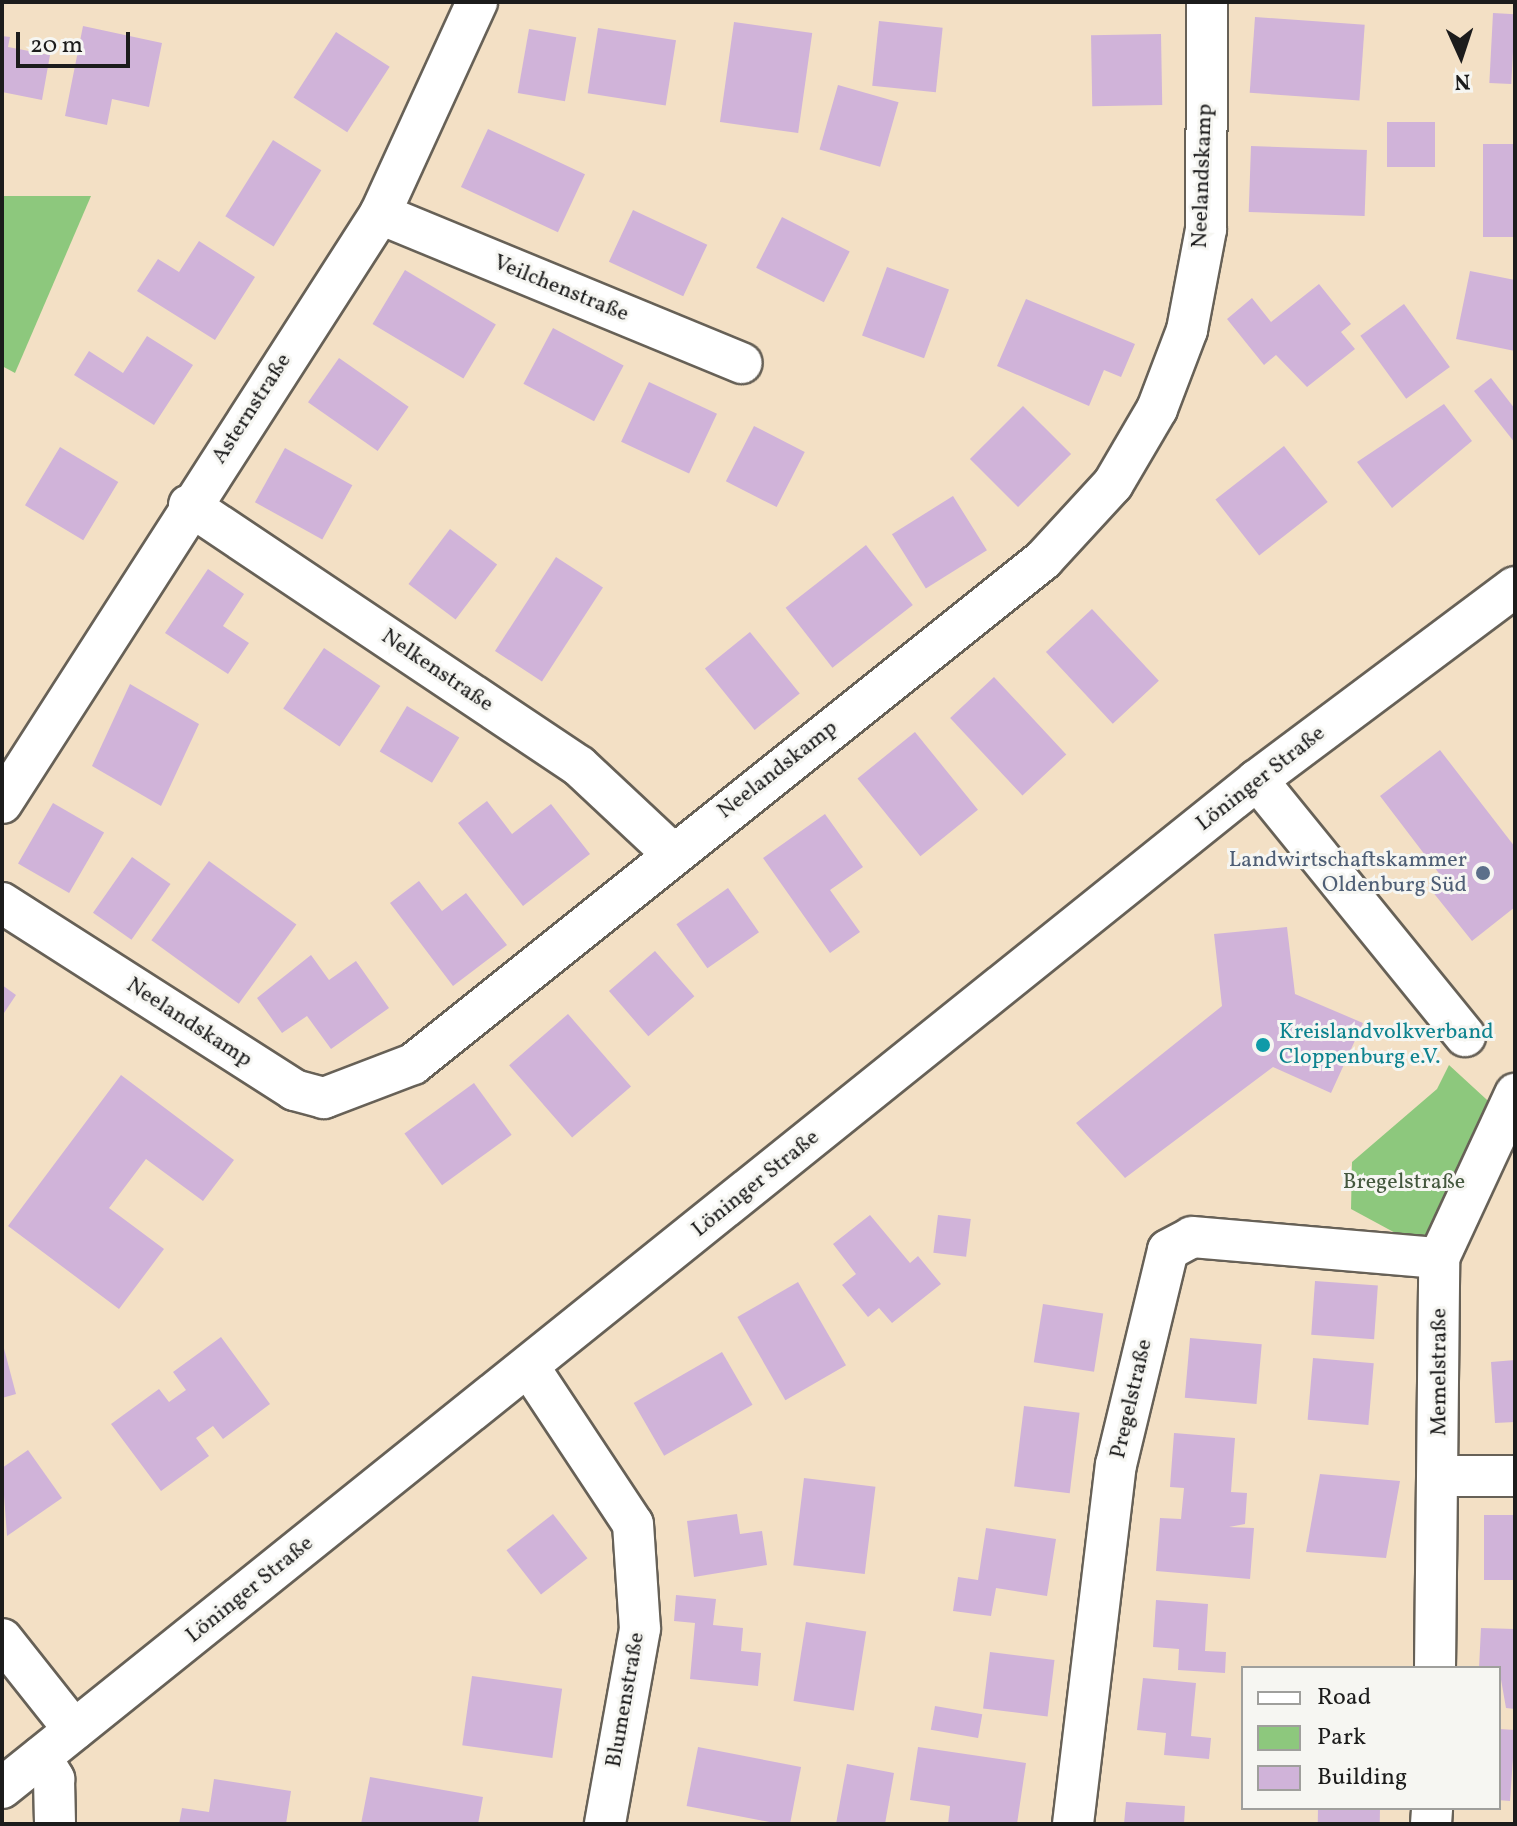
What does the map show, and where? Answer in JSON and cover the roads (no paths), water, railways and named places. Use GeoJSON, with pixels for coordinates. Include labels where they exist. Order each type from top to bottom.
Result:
{"type":"FeatureCollection","features":[{"type":"Feature","properties":{"kind":"street","name":"Asternstraße"},"geometry":{"type":"LineString","coordinates":[[2,803],[189,505],[380,214],[477,2]]}},
{"type":"Feature","properties":{"kind":"street","name":"Neelandskamp"},"geometry":{"type":"LineString","coordinates":[[2,903],[294,1090],[324,1098],[413,1064],[1043,560],[1113,484],[1157,409],[1187,330],[1206,229],[1207,2]]}},
{"type":"Feature","properties":{"kind":"street","name":"Veilchenstraße"},"geometry":{"type":"LineString","coordinates":[[380,214],[742,363]]}},
{"type":"Feature","properties":{"kind":"street","name":"Nelkenstraße"},"geometry":{"type":"LineString","coordinates":[[189,505],[579,766],[673,854]]}},
{"type":"Feature","properties":{"kind":"street","name":"Löninger Straße"},"geometry":{"type":"LineString","coordinates":[[2,1788],[1257,780],[1515,587]]}},
{"type":"Feature","properties":{"kind":"street"},"geometry":{"type":"LineString","coordinates":[[1257,780],[1465,1036]]}},
{"type":"Feature","properties":{"kind":"street","name":"Memelstraße"},"geometry":{"type":"LineString","coordinates":[[1435,1666],[1440,1476],[1439,1258],[1515,1094]]}},
{"type":"Feature","properties":{"kind":"street","name":"Pregelstraße"},"geometry":{"type":"LineString","coordinates":[[1073,1824],[1116,1465],[1168,1250],[1192,1237],[1439,1258]]}},
{"type":"Feature","properties":{"kind":"street","name":"Blumenstraße"},"geometry":{"type":"LineString","coordinates":[[529,1367],[633,1524],[640,1629],[605,1824]]}},
{"type":"Feature","properties":{"kind":"street"},"geometry":{"type":"LineString","coordinates":[[1440,1476],[1515,1476]]}},
{"type":"Feature","properties":{"kind":"street"},"geometry":{"type":"LineString","coordinates":[[2,1639],[74,1730]]}},
{"type":"Feature","properties":{"kind":"street"},"geometry":{"type":"LineString","coordinates":[[41,1757],[57,1792],[55,1824]]}},
{"type":"Feature","properties":{"kind":"place","name":"Landwirtschaftskammer Oldenburg Süd"},"geometry":{"type":"Point","coordinates":[1483,873]}},
{"type":"Feature","properties":{"kind":"place","name":"Kreislandvolkverband Cloppenburg e.V."},"geometry":{"type":"Point","coordinates":[1263,1045]}},
{"type":"Feature","properties":{"kind":"park label","name":"Bregelstraße"},"geometry":{"type":"Point","coordinates":[1404,1183]}}]}
